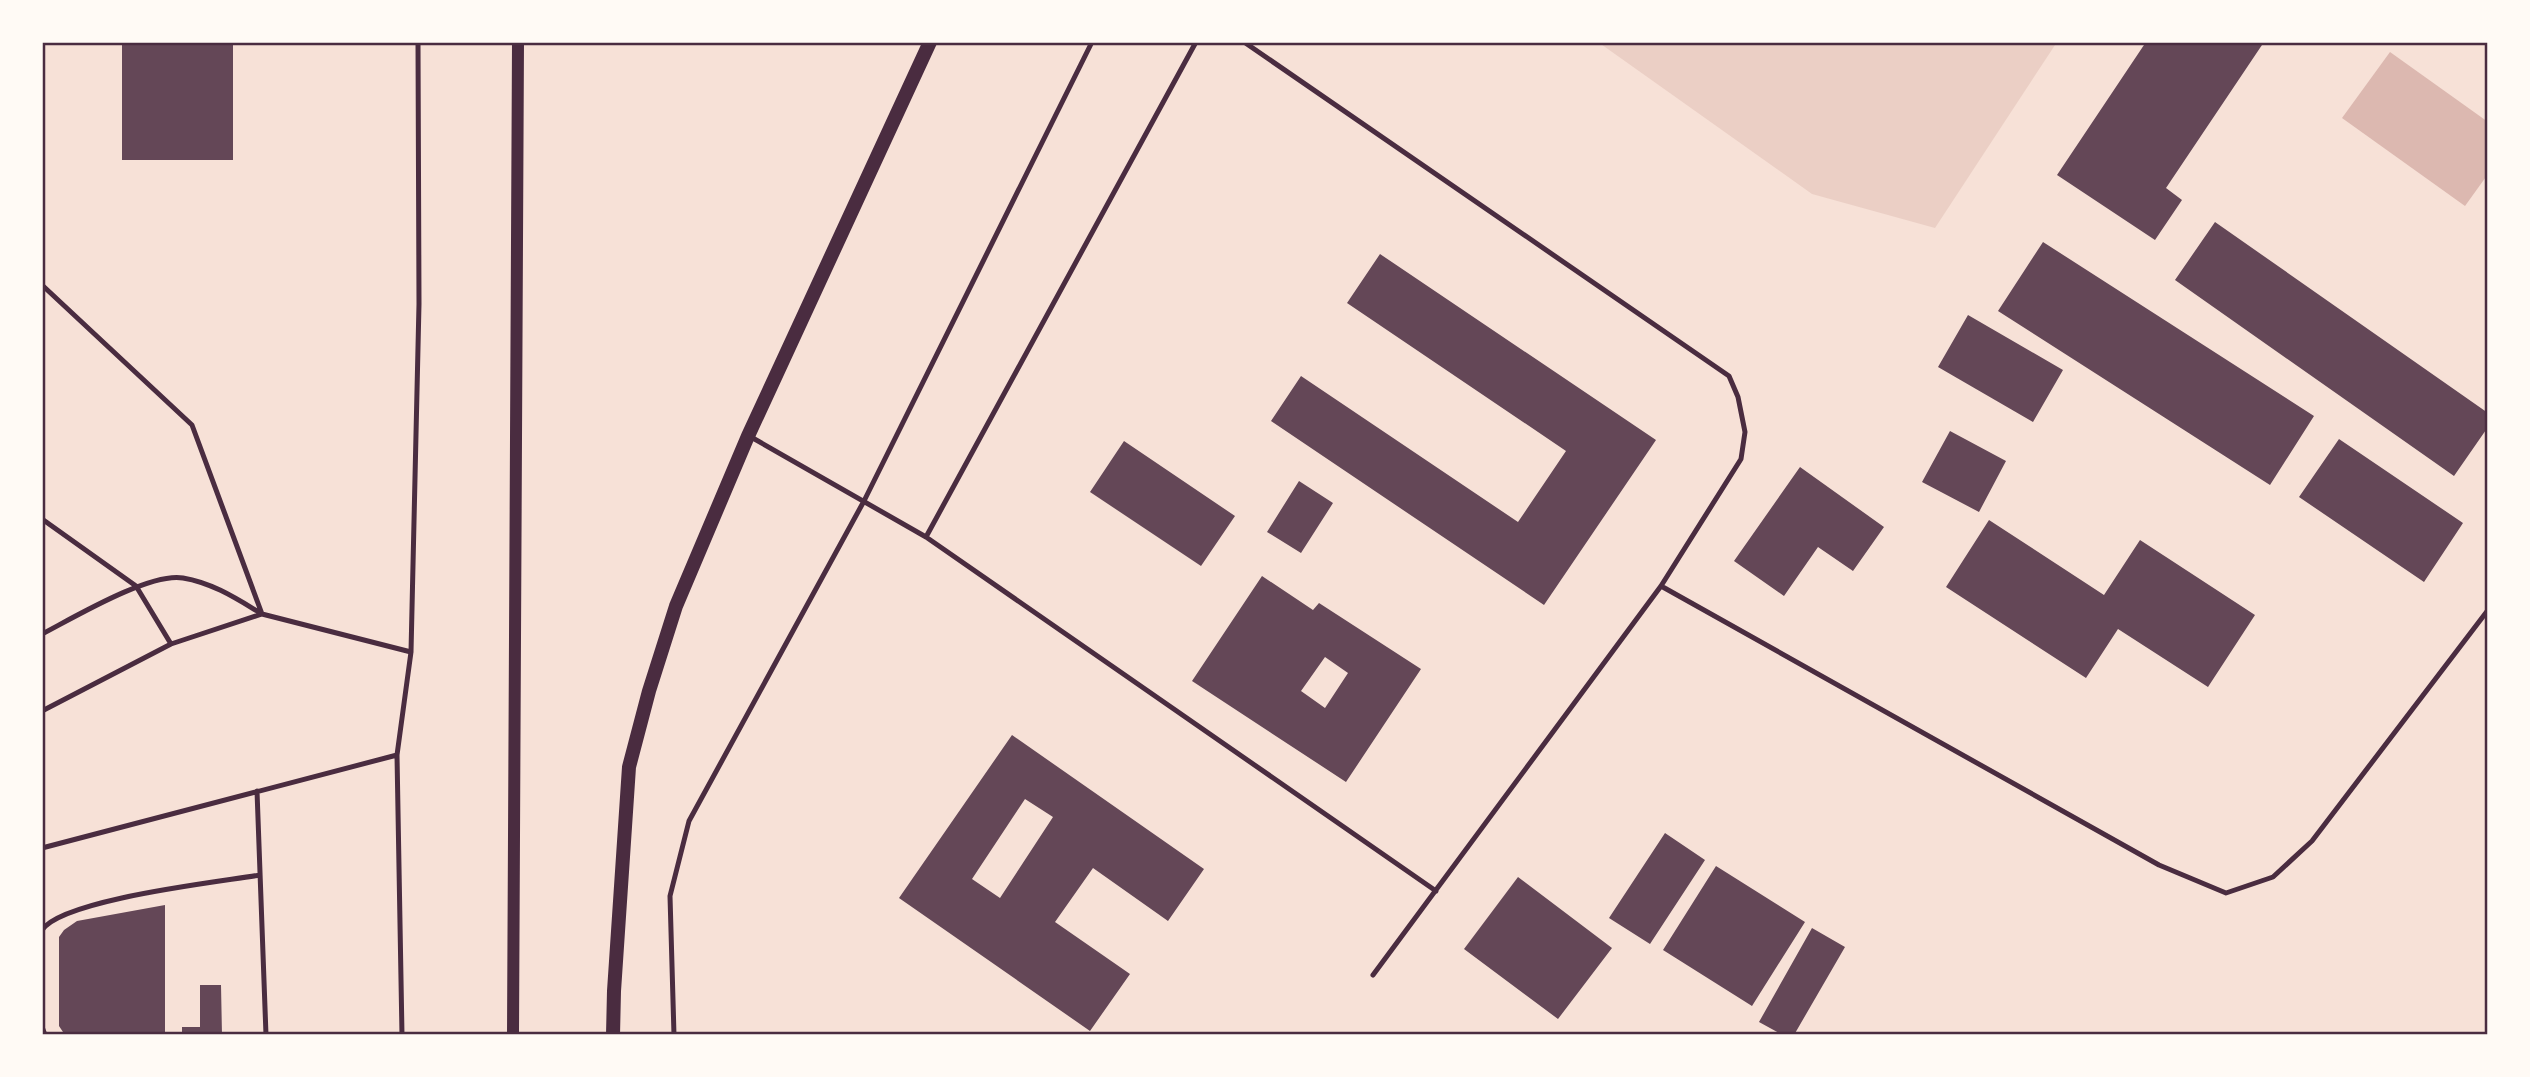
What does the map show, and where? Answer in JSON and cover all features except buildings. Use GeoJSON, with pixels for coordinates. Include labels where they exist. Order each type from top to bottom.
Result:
{"type":"FeatureCollection","features":[{"type":"Feature","properties":{"kind":"main road"},"geometry":{"type":"LineString","coordinates":[[613,1035],[629,767],[676,606],[748,436],[930,42]]}},
{"type":"Feature","properties":{"kind":"street"},"geometry":{"type":"LineString","coordinates":[[513,1035],[518,42]]}},
{"type":"Feature","properties":{"kind":"lane"},"geometry":{"type":"LineString","coordinates":[[402,1035],[397,755],[411,652],[419,304],[418,42]]}},
{"type":"Feature","properties":{"kind":"lane"},"geometry":{"type":"LineString","coordinates":[[674,1035],[670,896],[689,821],[864,501],[1091,42]]}},
{"type":"Feature","properties":{"kind":"lane"},"geometry":{"type":"LineString","coordinates":[[926,537],[1196,42]]}},
{"type":"Feature","properties":{"kind":"lane"},"geometry":{"type":"LineString","coordinates":[[1244,42],[1729,376],[1738,397],[1745,432],[1741,459],[1661,586],[1373,975]]}},
{"type":"Feature","properties":{"kind":"lane"},"geometry":{"type":"LineString","coordinates":[[42,285],[192,425],[262,614]]}},
{"type":"Feature","properties":{"kind":"lane"},"geometry":{"type":"LineString","coordinates":[[748,436],[926,537],[1436,891]]}},
{"type":"Feature","properties":{"kind":"lane"},"geometry":{"type":"LineString","coordinates":[[42,519],[136,586],[171,645]]}},
{"type":"Feature","properties":{"kind":"lane"},"geometry":{"type":"LineString","coordinates":[[42,634],[136,586],[180,577],[224,590],[262,614],[411,652]]}},
{"type":"Feature","properties":{"kind":"lane"},"geometry":{"type":"LineString","coordinates":[[1661,586],[2159,864],[2226,893],[2273,877],[2312,841],[2488,610]]}},
{"type":"Feature","properties":{"kind":"lane"},"geometry":{"type":"LineString","coordinates":[[42,711],[171,645],[262,614]]}},
{"type":"Feature","properties":{"kind":"lane"},"geometry":{"type":"LineString","coordinates":[[42,848],[397,755]]}},
{"type":"Feature","properties":{"kind":"lane"},"geometry":{"type":"LineString","coordinates":[[257,791],[266,1035]]}},
{"type":"Feature","properties":{"kind":"lane"},"geometry":{"type":"LineString","coordinates":[[42,930],[55,918],[94,904],[260,875]]}},
{"type":"Feature","properties":{"kind":"lane"},"geometry":{"type":"LineString","coordinates":[[42,1027],[46,1035]]}},
{"type":"Feature","properties":{"kind":"shaded area"},"geometry":{"type":"Polygon","coordinates":[[[1598,42],[2057,42],[1935,228],[1812,194],[1598,42]]]}},
{"type":"Feature","properties":{"kind":"shaded area"},"geometry":{"type":"Polygon","coordinates":[[[2390,52],[2488,122],[2488,174],[2465,206],[2342,118],[2390,52]]]}}]}
